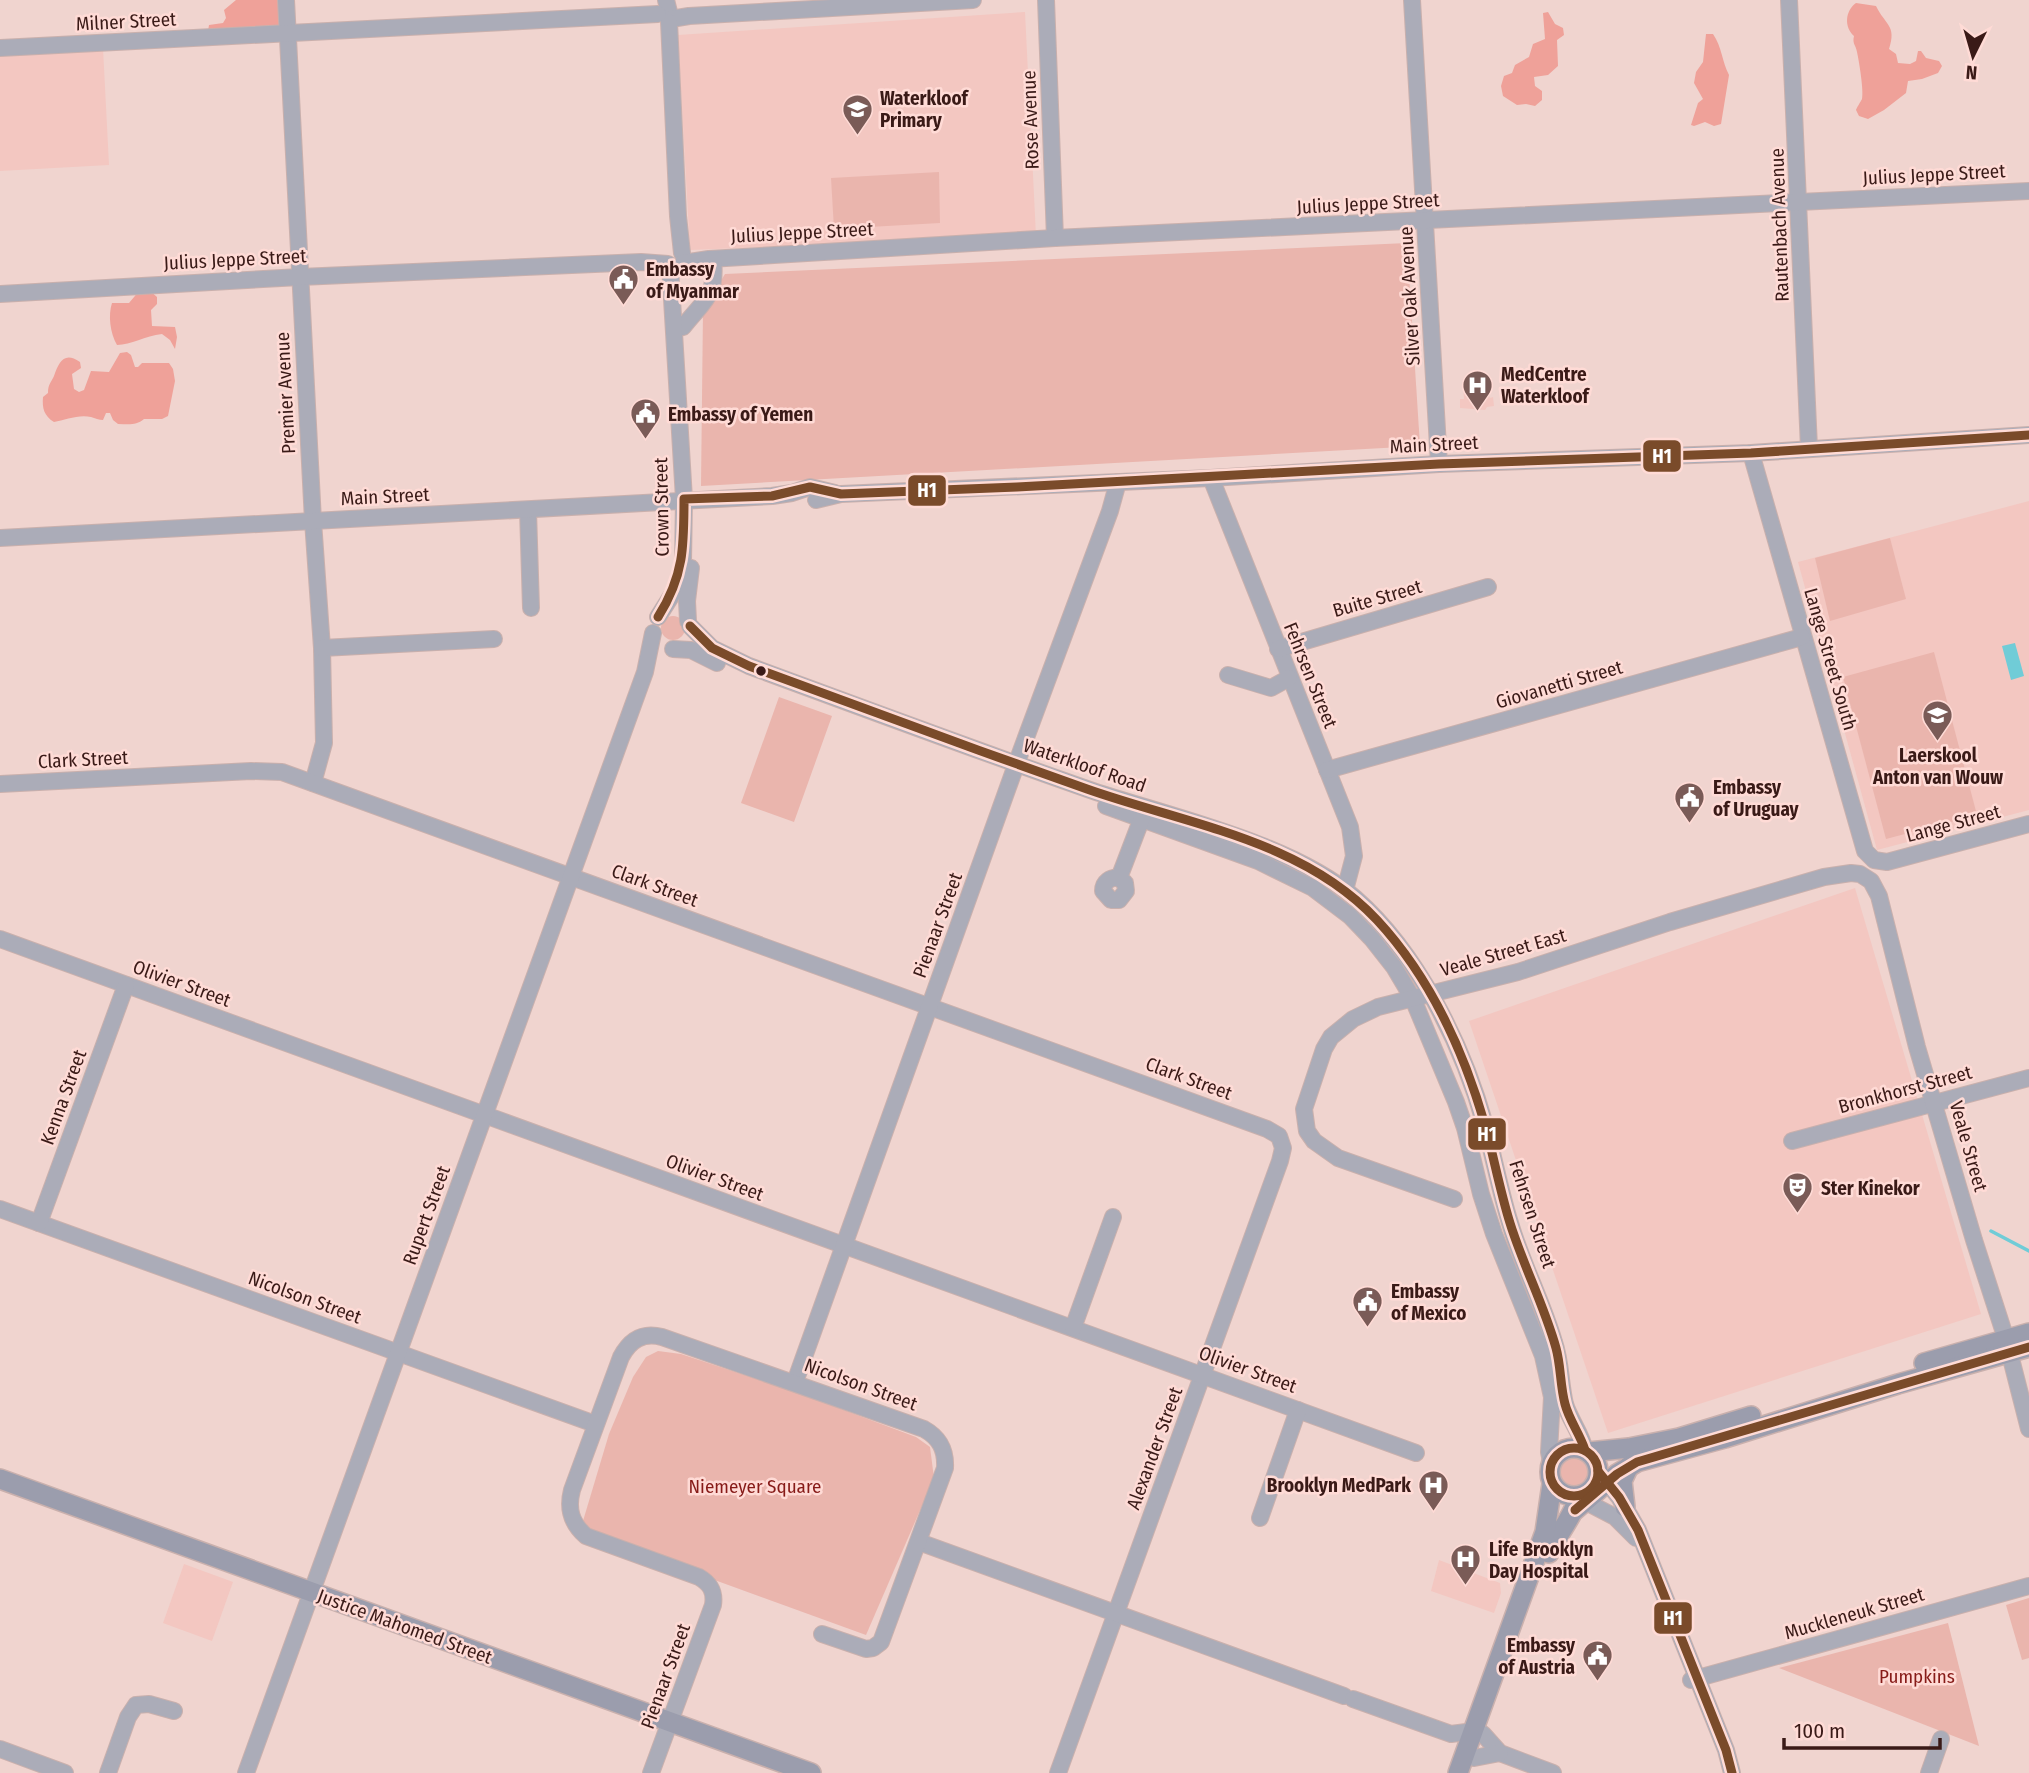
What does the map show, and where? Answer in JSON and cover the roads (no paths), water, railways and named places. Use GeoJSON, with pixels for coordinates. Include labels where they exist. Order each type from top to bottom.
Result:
{"type":"FeatureCollection","features":[{"type":"Feature","properties":{"kind":"main road"},"geometry":{"type":"LineString","coordinates":[[1552,1484],[1563,1494],[1591,1489],[1629,1465],[1654,1456],[1725,1438],[2015,1346],[2029,1333]]}},
{"type":"Feature","properties":{"kind":"main road"},"geometry":{"type":"LineString","coordinates":[[1466,1765],[1545,1532],[1552,1484],[1549,1472],[1551,1462],[1560,1452],[1579,1448],[1587,1451],[1629,1448],[1679,1438],[2015,1346]]}},
{"type":"Feature","properties":{"kind":"main road"},"geometry":{"type":"LineString","coordinates":[[1587,1451],[1597,1464],[1591,1489]]}},
{"type":"Feature","properties":{"kind":"main road"},"geometry":{"type":"LineString","coordinates":[[1478,1732],[1556,1539],[1591,1489],[1626,1461],[1654,1456]]}},
{"type":"Feature","properties":{"kind":"main road"},"geometry":{"type":"LineString","coordinates":[[1625,1507],[1622,1481],[1629,1465]]}},
{"type":"Feature","properties":{"kind":"main road","name":"Justice Mahomed Street"},"geometry":{"type":"LineString","coordinates":[[0,1479],[811,1773]]}},
{"type":"Feature","properties":{"kind":"street","name":"Premier Avenue"},"geometry":{"type":"LineString","coordinates":[[286,0],[322,648],[324,743],[313,783]]}},
{"type":"Feature","properties":{"kind":"street","name":"Milner Street"},"geometry":{"type":"LineString","coordinates":[[0,48],[973,0]]}},
{"type":"Feature","properties":{"kind":"street","name":"Rose Avenue"},"geometry":{"type":"LineString","coordinates":[[1046,0],[1055,238]]}},
{"type":"Feature","properties":{"kind":"street","name":"Silver Oak Avenue"},"geometry":{"type":"LineString","coordinates":[[1412,0],[1439,464]]}},
{"type":"Feature","properties":{"kind":"street","name":"Rautenbach Avenue"},"geometry":{"type":"LineString","coordinates":[[1789,0],[1809,448]]}},
{"type":"Feature","properties":{"kind":"street","name":"Crown Street"},"geometry":{"type":"LineString","coordinates":[[664,14],[688,499],[689,623]]}},
{"type":"Feature","properties":{"kind":"street","name":"Julius Jeppe Street"},"geometry":{"type":"LineString","coordinates":[[0,294],[300,277],[711,259],[1055,238],[2029,191]]}},
{"type":"Feature","properties":{"kind":"street"},"geometry":{"type":"LineString","coordinates":[[679,328],[713,290],[715,278],[711,259]]}},
{"type":"Feature","properties":{"kind":"street","name":"Main Street"},"geometry":{"type":"LineString","coordinates":[[0,538],[688,499],[1211,478],[1439,464],[1751,453],[2029,435]]}},
{"type":"Feature","properties":{"kind":"street","name":"Lange Street South"},"geometry":{"type":"LineString","coordinates":[[1751,453],[1865,851],[1874,860],[1887,862]]}},
{"type":"Feature","properties":{"kind":"street","name":"Fehrsen Street"},"geometry":{"type":"LineString","coordinates":[[1211,478],[1352,835],[1353,862],[1345,890]]}},
{"type":"Feature","properties":{"kind":"street","name":"Pienaar Street"},"geometry":{"type":"LineString","coordinates":[[794,1382],[1106,522],[1118,482]]}},
{"type":"Feature","properties":{"kind":"street","name":"Crown Street"},"geometry":{"type":"LineString","coordinates":[[656,625],[681,577],[688,499]]}},
{"type":"Feature","properties":{"kind":"street"},"geometry":{"type":"LineString","coordinates":[[528,510],[531,608]]}},
{"type":"Feature","properties":{"kind":"street","name":"Buite Street"},"geometry":{"type":"LineString","coordinates":[[1278,649],[1488,587]]}},
{"type":"Feature","properties":{"kind":"street"},"geometry":{"type":"LineString","coordinates":[[674,612],[683,615],[689,623],[690,634],[680,647],[671,649],[658,643],[656,625],[664,613],[674,612]]}},
{"type":"Feature","properties":{"kind":"street","name":"Waterkloof Road"},"geometry":{"type":"LineString","coordinates":[[689,623],[705,643],[724,656],[881,720]]}},
{"type":"Feature","properties":{"kind":"street","name":"Rupert Street"},"geometry":{"type":"LineString","coordinates":[[246,1773],[645,672],[656,625]]}},
{"type":"Feature","properties":{"kind":"street","name":"Giovanetti Street"},"geometry":{"type":"LineString","coordinates":[[1327,770],[1802,637]]}},
{"type":"Feature","properties":{"kind":"street"},"geometry":{"type":"LineString","coordinates":[[322,648],[494,639]]}},
{"type":"Feature","properties":{"kind":"street","name":"Waterkloof Road"},"geometry":{"type":"LineString","coordinates":[[671,649],[695,651],[729,669],[1144,813],[1287,857],[1345,890],[1372,914],[1412,963],[1431,994]]}},
{"type":"Feature","properties":{"kind":"street","name":"Rupert Street"},"geometry":{"type":"LineString","coordinates":[[645,672],[655,659],[671,649]]}},
{"type":"Feature","properties":{"kind":"street"},"geometry":{"type":"LineString","coordinates":[[1228,675],[1271,688],[1289,678]]}},
{"type":"Feature","properties":{"kind":"street","name":"Clark Street"},"geometry":{"type":"LineString","coordinates":[[0,784],[266,770],[282,772],[1267,1129],[1279,1136]]}},
{"type":"Feature","properties":{"kind":"street"},"geometry":{"type":"LineString","coordinates":[[1119,878],[1144,813]]}},
{"type":"Feature","properties":{"kind":"street","name":"Lange Street"},"geometry":{"type":"LineString","coordinates":[[1887,862],[2029,824]]}},
{"type":"Feature","properties":{"kind":"street","name":"Waterkloof Road"},"geometry":{"type":"LineString","coordinates":[[1198,831],[1270,866],[1330,900],[1350,916],[1385,954],[1413,999]]}},
{"type":"Feature","properties":{"kind":"street","name":"Veale Street East"},"geometry":{"type":"LineString","coordinates":[[1454,1199],[1338,1158],[1314,1142],[1304,1124],[1306,1101],[1324,1049],[1332,1037],[1353,1018],[1362,1013],[1518,972],[1670,922],[1824,877],[1851,873],[1866,877]]}},
{"type":"Feature","properties":{"kind":"street","name":"Veale Street"},"geometry":{"type":"LineString","coordinates":[[1866,877],[1879,896],[1917,1047],[1974,1240],[2015,1346],[2029,1429]]}},
{"type":"Feature","properties":{"kind":"street","name":"Olivier Street"},"geometry":{"type":"LineString","coordinates":[[0,939],[1416,1453]]}},
{"type":"Feature","properties":{"kind":"street","name":"Kenna Street"},"geometry":{"type":"LineString","coordinates":[[39,1223],[126,985]]}},
{"type":"Feature","properties":{"kind":"street","name":"Fehrsen Street"},"geometry":{"type":"LineString","coordinates":[[1431,994],[1457,1050],[1484,1122],[1511,1226],[1550,1327],[1559,1359],[1566,1406],[1587,1451]]}},
{"type":"Feature","properties":{"kind":"street","name":"Fehrsen Street"},"geometry":{"type":"LineString","coordinates":[[1413,999],[1456,1102],[1494,1234],[1543,1356],[1551,1387],[1551,1462]]}},
{"type":"Feature","properties":{"kind":"street","name":"Bronkhorst Street"},"geometry":{"type":"LineString","coordinates":[[1792,1141],[2029,1078]]}},
{"type":"Feature","properties":{"kind":"street","name":"Alexander Street"},"geometry":{"type":"LineString","coordinates":[[1058,1773],[1282,1154],[1279,1136]]}},
{"type":"Feature","properties":{"kind":"street","name":"Nicolson Street"},"geometry":{"type":"LineString","coordinates":[[0,1209],[595,1424]]}},
{"type":"Feature","properties":{"kind":"street"},"geometry":{"type":"LineString","coordinates":[[1073,1328],[1113,1217]]}},
{"type":"Feature","properties":{"kind":"street"},"geometry":{"type":"LineString","coordinates":[[1511,1226],[1508,1243],[1524,1288],[1525,1306]]}},
{"type":"Feature","properties":{"kind":"street","name":"Nicolson Street"},"geometry":{"type":"LineString","coordinates":[[713,1592],[709,1583],[699,1577],[592,1540],[578,1529],[570,1513],[570,1501],[595,1424],[624,1351],[632,1342],[648,1335],[662,1336],[924,1429],[939,1441],[944,1452],[945,1468],[883,1638],[877,1646],[860,1647],[822,1634]]}},
{"type":"Feature","properties":{"kind":"street"},"geometry":{"type":"LineString","coordinates":[[1260,1518],[1298,1410]]}},
{"type":"Feature","properties":{"kind":"street"},"geometry":{"type":"LineString","coordinates":[[1591,1489],[1625,1507],[1638,1530],[1731,1773]]}},
{"type":"Feature","properties":{"kind":"street"},"geometry":{"type":"LineString","coordinates":[[1591,1489],[1646,1551]]}},
{"type":"Feature","properties":{"kind":"street"},"geometry":{"type":"LineString","coordinates":[[919,1542],[1451,1734],[1478,1732],[1500,1754],[1553,1773]]}},
{"type":"Feature","properties":{"kind":"street","name":"Muckleneuk Street"},"geometry":{"type":"LineString","coordinates":[[1694,1679],[2029,1586]]}},
{"type":"Feature","properties":{"kind":"street","name":"Pienaar Street"},"geometry":{"type":"LineString","coordinates":[[652,1773],[713,1605],[713,1592]]}},
{"type":"Feature","properties":{"kind":"street"},"geometry":{"type":"LineString","coordinates":[[108,1773],[128,1717],[136,1705],[149,1704],[174,1712]]}},
{"type":"Feature","properties":{"kind":"street"},"geometry":{"type":"LineString","coordinates":[[1451,1734],[1466,1765],[1500,1754]]}},
{"type":"Feature","properties":{"kind":"street"},"geometry":{"type":"LineString","coordinates":[[1929,1773],[1941,1739]]}},
{"type":"Feature","properties":{"kind":"street"},"geometry":{"type":"LineString","coordinates":[[0,1749],[65,1773]]}},
{"type":"Feature","properties":{"kind":"water"},"geometry":{"type":"Polygon","coordinates":[[[2015,643],[2024,676],[2011,680],[2002,646],[2015,643]]]}},
{"type":"Feature","properties":{"kind":"waterway"},"geometry":{"type":"LineString","coordinates":[[1991,1231],[2029,1251]]}},
{"type":"Feature","properties":{"kind":"place","name":"Waterkloof Primary"},"geometry":{"type":"Point","coordinates":[857,136]}},
{"type":"Feature","properties":{"kind":"place","name":"Embassy of Myanmar"},"geometry":{"type":"Point","coordinates":[623,307]}},
{"type":"Feature","properties":{"kind":"place","name":"MedCentre Waterkloof"},"geometry":{"type":"Point","coordinates":[1478,412]}},
{"type":"Feature","properties":{"kind":"place","name":"Embassy of Yemen"},"geometry":{"type":"Point","coordinates":[645,441]}},
{"type":"Feature","properties":{"kind":"place","name":"Laerskool Anton van Wouw"},"geometry":{"type":"Point","coordinates":[1938,743]}},
{"type":"Feature","properties":{"kind":"place","name":"Embassy of Uruguay"},"geometry":{"type":"Point","coordinates":[1690,825]}},
{"type":"Feature","properties":{"kind":"place","name":"Ster Kinekor"},"geometry":{"type":"Point","coordinates":[1798,1215]}},
{"type":"Feature","properties":{"kind":"place","name":"Embassy of Mexico"},"geometry":{"type":"Point","coordinates":[1368,1329]}},
{"type":"Feature","properties":{"kind":"place","name":"Brooklyn MedPark"},"geometry":{"type":"Point","coordinates":[1434,1512]}},
{"type":"Feature","properties":{"kind":"place","name":"Life Brooklyn Day Hospital"},"geometry":{"type":"Point","coordinates":[1466,1587]}},
{"type":"Feature","properties":{"kind":"place","name":"Embassy of Austria"},"geometry":{"type":"Point","coordinates":[1598,1683]}},
{"type":"Feature","properties":{"kind":"park label","name":"Niemeyer Square"},"geometry":{"type":"Point","coordinates":[755,1486]}},
{"type":"Feature","properties":{"kind":"park label","name":"Pumpkins"},"geometry":{"type":"Point","coordinates":[1917,1676]}}]}
